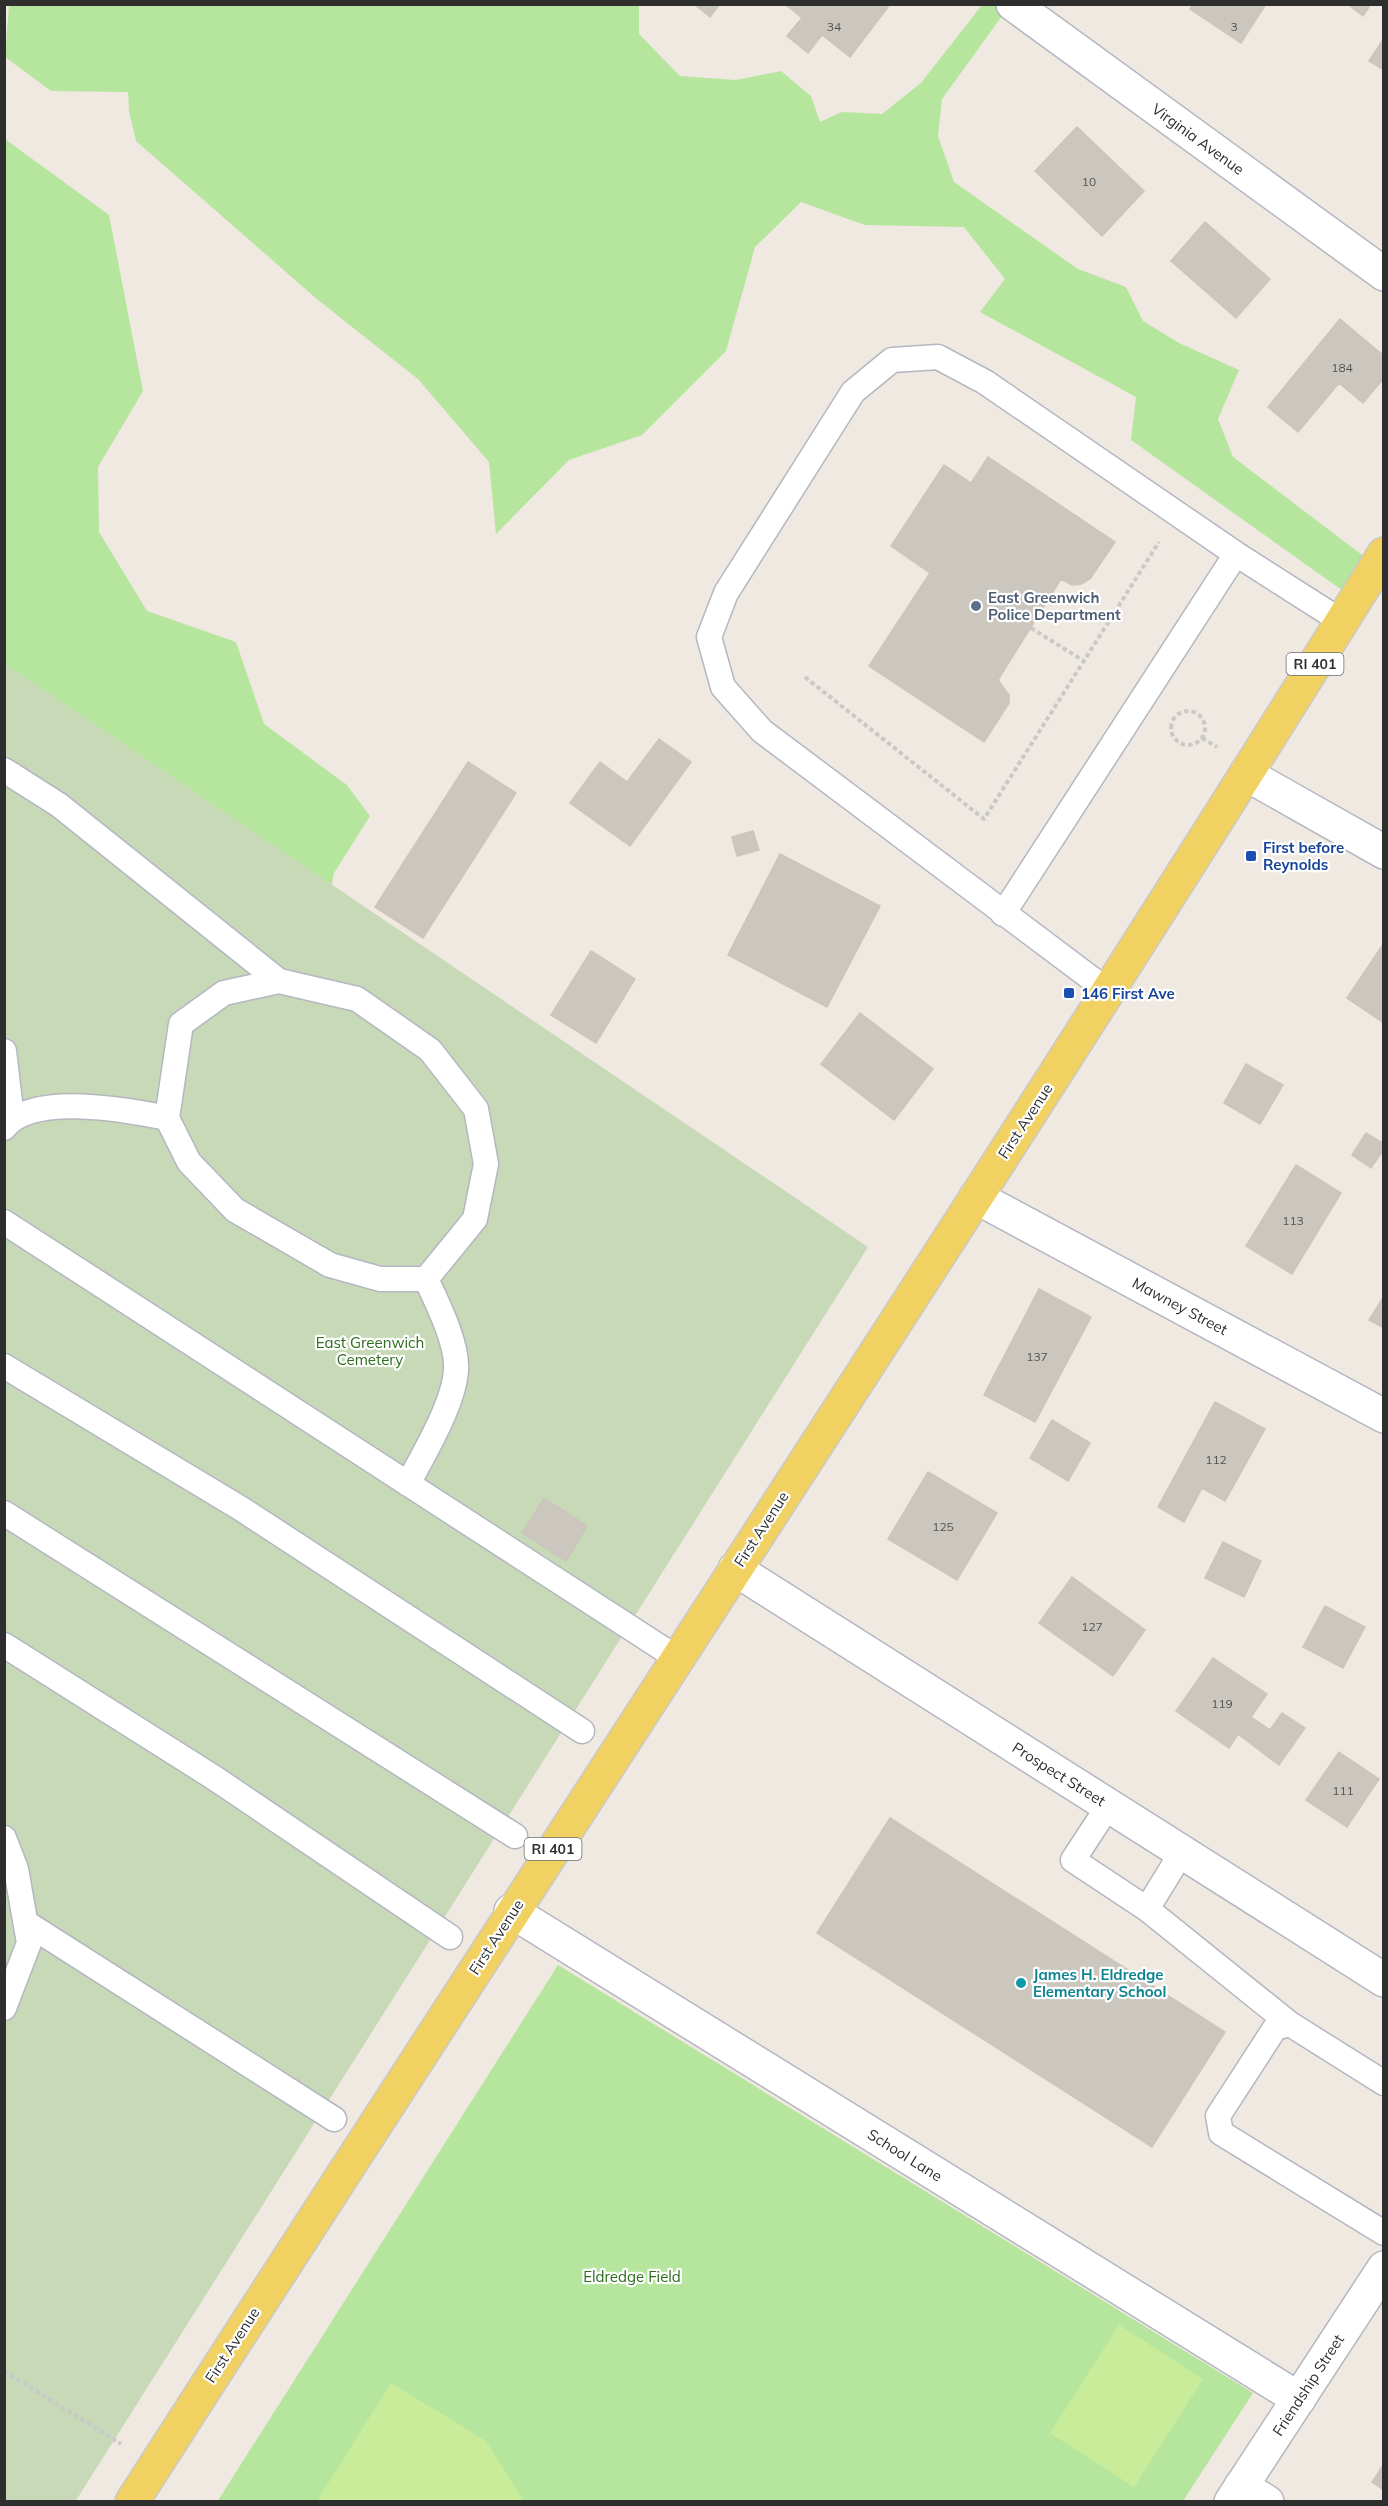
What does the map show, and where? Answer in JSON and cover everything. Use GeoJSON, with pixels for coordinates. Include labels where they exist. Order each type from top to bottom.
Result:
{"type":"FeatureCollection","features":[{"type":"Feature","properties":{"kind":"main road","name":"First Avenue"},"geometry":{"type":"LineString","coordinates":[[132,2502],[1108,992],[1383,554]]}},
{"type":"Feature","properties":{"kind":"street","name":"Virginia Avenue"},"geometry":{"type":"LineString","coordinates":[[1013,4],[1383,274]]}},
{"type":"Feature","properties":{"kind":"street"},"geometry":{"type":"LineString","coordinates":[[1246,774],[1383,852]]}},
{"type":"Feature","properties":{"kind":"street","name":"Mawney Street"},"geometry":{"type":"LineString","coordinates":[[976,1197],[1383,1416]]}},
{"type":"Feature","properties":{"kind":"street","name":"Prospect Street"},"geometry":{"type":"LineString","coordinates":[[735,1569],[1383,1980]]}},
{"type":"Feature","properties":{"kind":"street","name":"School Lane"},"geometry":{"type":"LineString","coordinates":[[512,1911],[1299,2399]]}},
{"type":"Feature","properties":{"kind":"street","name":"Friendship Street"},"geometry":{"type":"LineString","coordinates":[[1246,2496],[1299,2399],[1383,2268]]}},
{"type":"Feature","properties":{"kind":"lane"},"geometry":{"type":"LineString","coordinates":[[1108,992],[762,731],[723,687],[709,637],[726,593],[853,392],[892,360],[938,357],[985,382],[1236,554],[1341,621]]}},
{"type":"Feature","properties":{"kind":"lane"},"geometry":{"type":"LineString","coordinates":[[1003,914],[1236,554]]}},
{"type":"Feature","properties":{"kind":"lane"},"geometry":{"type":"LineString","coordinates":[[4,770],[59,805],[279,981]]}},
{"type":"Feature","properties":{"kind":"lane"},"geometry":{"type":"LineString","coordinates":[[279,981],[357,999],[430,1050],[476,1109],[486,1164],[475,1219],[426,1279],[380,1279],[330,1265],[235,1210],[189,1162],[167,1118],[181,1024],[224,993],[279,981]]}},
{"type":"Feature","properties":{"kind":"lane"},"geometry":{"type":"LineString","coordinates":[[4,1051],[8,1123],[59,1106],[117,1108],[167,1118]]}},
{"type":"Feature","properties":{"kind":"lane"},"geometry":{"type":"LineString","coordinates":[[4,1222],[677,1658]]}},
{"type":"Feature","properties":{"kind":"lane"},"geometry":{"type":"LineString","coordinates":[[408,1484],[442,1420],[457,1369],[446,1322],[426,1279]]}},
{"type":"Feature","properties":{"kind":"lane"},"geometry":{"type":"LineString","coordinates":[[4,1366],[240,1508],[582,1731]]}},
{"type":"Feature","properties":{"kind":"lane"},"geometry":{"type":"LineString","coordinates":[[4,1513],[219,1646],[515,1836]]}},
{"type":"Feature","properties":{"kind":"lane"},"geometry":{"type":"LineString","coordinates":[[4,1645],[216,1779],[450,1938]]}},
{"type":"Feature","properties":{"kind":"lane"},"geometry":{"type":"LineString","coordinates":[[1109,1805],[1073,1860],[1147,1909],[1290,2024],[1383,2082]]}},
{"type":"Feature","properties":{"kind":"lane"},"geometry":{"type":"LineString","coordinates":[[4,1838],[16,1869],[28,1924],[29,1943],[4,2008]]}},
{"type":"Feature","properties":{"kind":"lane"},"geometry":{"type":"LineString","coordinates":[[1147,1909],[1182,1852]]}},
{"type":"Feature","properties":{"kind":"lane"},"geometry":{"type":"LineString","coordinates":[[28,1924],[334,2119]]}},
{"type":"Feature","properties":{"kind":"lane"},"geometry":{"type":"LineString","coordinates":[[1290,2024],[1275,2028],[1218,2116],[1221,2133],[1383,2233]]}},
{"type":"Feature","properties":{"kind":"path"},"geometry":{"type":"LineString","coordinates":[[805,677],[984,819],[1161,538]]}},
{"type":"Feature","properties":{"kind":"path"},"geometry":{"type":"LineString","coordinates":[[1030,628],[1084,661]]}},
{"type":"Feature","properties":{"kind":"path"},"geometry":{"type":"LineString","coordinates":[[1188,711],[1197,714],[1203,720],[1202,738],[1191,746],[1178,743],[1170,732],[1173,719],[1179,713],[1188,711]]}},
{"type":"Feature","properties":{"kind":"path"},"geometry":{"type":"LineString","coordinates":[[1202,738],[1221,748]]}},
{"type":"Feature","properties":{"kind":"path"},"geometry":{"type":"LineString","coordinates":[[4,2371],[123,2446]]}},
{"type":"Feature","properties":{"kind":"green space"},"geometry":{"type":"Polygon","coordinates":[[[9,5],[639,5],[639,34],[680,76],[736,80],[781,71],[811,96],[820,122],[842,112],[882,114],[921,83],[982,5],[1010,5],[942,99],[938,136],[954,182],[1078,269],[1126,287],[1143,321],[1179,343],[1239,370],[1218,419],[1233,457],[1374,564],[1353,598],[1131,440],[1136,397],[980,312],[1005,279],[964,227],[865,225],[801,202],[755,247],[726,351],[642,435],[569,460],[496,534],[489,462],[418,379],[318,300],[136,141],[129,111],[128,92],[51,91],[5,57],[9,5]]]}},
{"type":"Feature","properties":{"kind":"green space"},"geometry":{"type":"Polygon","coordinates":[[[5,139],[109,215],[143,391],[98,467],[99,532],[147,611],[236,642],[264,724],[347,785],[370,816],[334,873],[320,943],[5,698],[5,139]]]}},
{"type":"Feature","properties":{"kind":"green space","name":"East Greenwich Cemetery"},"geometry":{"type":"Polygon","coordinates":[[[4,663],[868,1247],[75,2502],[4,2501],[4,663]]]}},
{"type":"Feature","properties":{"kind":"green space","name":"Eldredge Field"},"geometry":{"type":"Polygon","coordinates":[[[558,1965],[1253,2393],[1183,2501],[217,2502],[558,1965]]]}},
{"type":"Feature","properties":{"kind":"green space"},"geometry":{"type":"Polygon","coordinates":[[[1119,2325],[1203,2379],[1134,2487],[1050,2433],[1119,2325]]]}},
{"type":"Feature","properties":{"kind":"green space"},"geometry":{"type":"Polygon","coordinates":[[[391,2383],[486,2441],[524,2501],[317,2501],[391,2383]]]}},
{"type":"Feature","properties":{"kind":"building"},"geometry":{"type":"Polygon","coordinates":[[[694,4],[720,4],[710,17],[694,4]]]}},
{"type":"Feature","properties":{"kind":"building"},"geometry":{"type":"Polygon","coordinates":[[[785,4],[885,4],[888,7],[850,57],[822,35],[808,53],[787,36],[802,18],[785,4]]]}},
{"type":"Feature","properties":{"kind":"building"},"geometry":{"type":"Polygon","coordinates":[[[1193,4],[1266,4],[1241,43],[1190,9],[1193,4]]]}},
{"type":"Feature","properties":{"kind":"building"},"geometry":{"type":"Polygon","coordinates":[[[1351,4],[1371,4],[1363,16],[1350,6],[1351,4]]]}},
{"type":"Feature","properties":{"kind":"building"},"geometry":{"type":"Polygon","coordinates":[[[1384,38],[1384,70],[1369,61],[1384,38]]]}},
{"type":"Feature","properties":{"kind":"building"},"geometry":{"type":"Polygon","coordinates":[[[1077,127],[1144,191],[1102,236],[1035,171],[1077,127]]]}},
{"type":"Feature","properties":{"kind":"building"},"geometry":{"type":"Polygon","coordinates":[[[1205,222],[1270,279],[1236,318],[1171,261],[1205,222]]]}},
{"type":"Feature","properties":{"kind":"building"},"geometry":{"type":"Polygon","coordinates":[[[1340,319],[1384,356],[1384,378],[1363,403],[1339,383],[1298,432],[1268,407],[1340,319]]]}},
{"type":"Feature","properties":{"kind":"building","name":"East Greenwich Police Department"},"geometry":{"type":"Polygon","coordinates":[[[988,457],[1115,542],[1090,579],[1081,584],[1072,585],[1061,579],[998,680],[1009,695],[1009,703],[984,742],[869,666],[930,573],[891,546],[944,465],[971,483],[988,457]]]}},
{"type":"Feature","properties":{"kind":"building"},"geometry":{"type":"Polygon","coordinates":[[[659,739],[691,762],[630,846],[570,803],[600,762],[627,782],[659,739]]]}},
{"type":"Feature","properties":{"kind":"building"},"geometry":{"type":"Polygon","coordinates":[[[468,762],[516,793],[423,938],[375,907],[468,762]]]}},
{"type":"Feature","properties":{"kind":"building"},"geometry":{"type":"Polygon","coordinates":[[[753,831],[759,850],[737,856],[732,837],[753,831]]]}},
{"type":"Feature","properties":{"kind":"building"},"geometry":{"type":"Polygon","coordinates":[[[780,854],[880,906],[827,1007],[728,955],[780,854]]]}},
{"type":"Feature","properties":{"kind":"building"},"geometry":{"type":"Polygon","coordinates":[[[1384,943],[1384,1023],[1347,998],[1384,943]]]}},
{"type":"Feature","properties":{"kind":"building"},"geometry":{"type":"Polygon","coordinates":[[[591,951],[635,979],[596,1043],[551,1015],[591,951]]]}},
{"type":"Feature","properties":{"kind":"building"},"geometry":{"type":"Polygon","coordinates":[[[860,1013],[933,1069],[894,1120],[821,1064],[860,1013]]]}},
{"type":"Feature","properties":{"kind":"building"},"geometry":{"type":"Polygon","coordinates":[[[1246,1064],[1283,1085],[1260,1124],[1224,1103],[1246,1064]]]}},
{"type":"Feature","properties":{"kind":"building"},"geometry":{"type":"Polygon","coordinates":[[[1366,1133],[1384,1144],[1384,1149],[1371,1168],[1352,1155],[1366,1133]]]}},
{"type":"Feature","properties":{"kind":"building"},"geometry":{"type":"Polygon","coordinates":[[[1296,1165],[1341,1193],[1292,1274],[1246,1246],[1296,1165]]]}},
{"type":"Feature","properties":{"kind":"building"},"geometry":{"type":"Polygon","coordinates":[[[1039,1289],[1091,1317],[1035,1422],[984,1395],[1039,1289]]]}},
{"type":"Feature","properties":{"kind":"building"},"geometry":{"type":"Polygon","coordinates":[[[1384,1296],[1384,1328],[1369,1320],[1384,1296]]]}},
{"type":"Feature","properties":{"kind":"building"},"geometry":{"type":"Polygon","coordinates":[[[1215,1402],[1265,1429],[1225,1501],[1202,1488],[1184,1522],[1158,1507],[1215,1402]]]}},
{"type":"Feature","properties":{"kind":"building"},"geometry":{"type":"Polygon","coordinates":[[[1052,1420],[1090,1443],[1068,1481],[1030,1458],[1052,1420]]]}},
{"type":"Feature","properties":{"kind":"building"},"geometry":{"type":"Polygon","coordinates":[[[928,1472],[997,1513],[957,1580],[888,1539],[928,1472]]]}},
{"type":"Feature","properties":{"kind":"building"},"geometry":{"type":"Polygon","coordinates":[[[544,1498],[587,1526],[566,1561],[522,1533],[544,1498]]]}},
{"type":"Feature","properties":{"kind":"building"},"geometry":{"type":"Polygon","coordinates":[[[1223,1542],[1261,1561],[1244,1597],[1205,1578],[1223,1542]]]}},
{"type":"Feature","properties":{"kind":"building"},"geometry":{"type":"Polygon","coordinates":[[[1072,1577],[1145,1630],[1113,1676],[1039,1623],[1072,1577]]]}},
{"type":"Feature","properties":{"kind":"building"},"geometry":{"type":"Polygon","coordinates":[[[1325,1606],[1365,1627],[1343,1668],[1303,1647],[1325,1606]]]}},
{"type":"Feature","properties":{"kind":"building"},"geometry":{"type":"Polygon","coordinates":[[[1213,1658],[1267,1694],[1251,1717],[1270,1730],[1282,1713],[1305,1728],[1279,1765],[1238,1734],[1229,1748],[1176,1711],[1213,1658]]]}},
{"type":"Feature","properties":{"kind":"building"},"geometry":{"type":"Polygon","coordinates":[[[1339,1752],[1379,1779],[1347,1827],[1306,1800],[1339,1752]]]}},
{"type":"Feature","properties":{"kind":"building","name":"James H. Eldredge Elementary School"},"geometry":{"type":"Polygon","coordinates":[[[890,1818],[1225,2032],[1152,2147],[817,1933],[890,1818]]]}},
{"type":"Feature","properties":{"kind":"building"},"geometry":{"type":"Polygon","coordinates":[[[1384,2464],[1384,2490],[1372,2482],[1384,2464]]]}},
{"type":"Feature","properties":{"kind":"place","name":"East Greenwich Police Department"},"geometry":{"type":"Point","coordinates":[976,606]}},
{"type":"Feature","properties":{"kind":"place","name":"First before Reynolds"},"geometry":{"type":"Point","coordinates":[1251,856]}},
{"type":"Feature","properties":{"kind":"place","name":"146 First Ave"},"geometry":{"type":"Point","coordinates":[1069,993]}},
{"type":"Feature","properties":{"kind":"place","name":"James H. Eldredge Elementary School"},"geometry":{"type":"Point","coordinates":[1021,1983]}}]}
